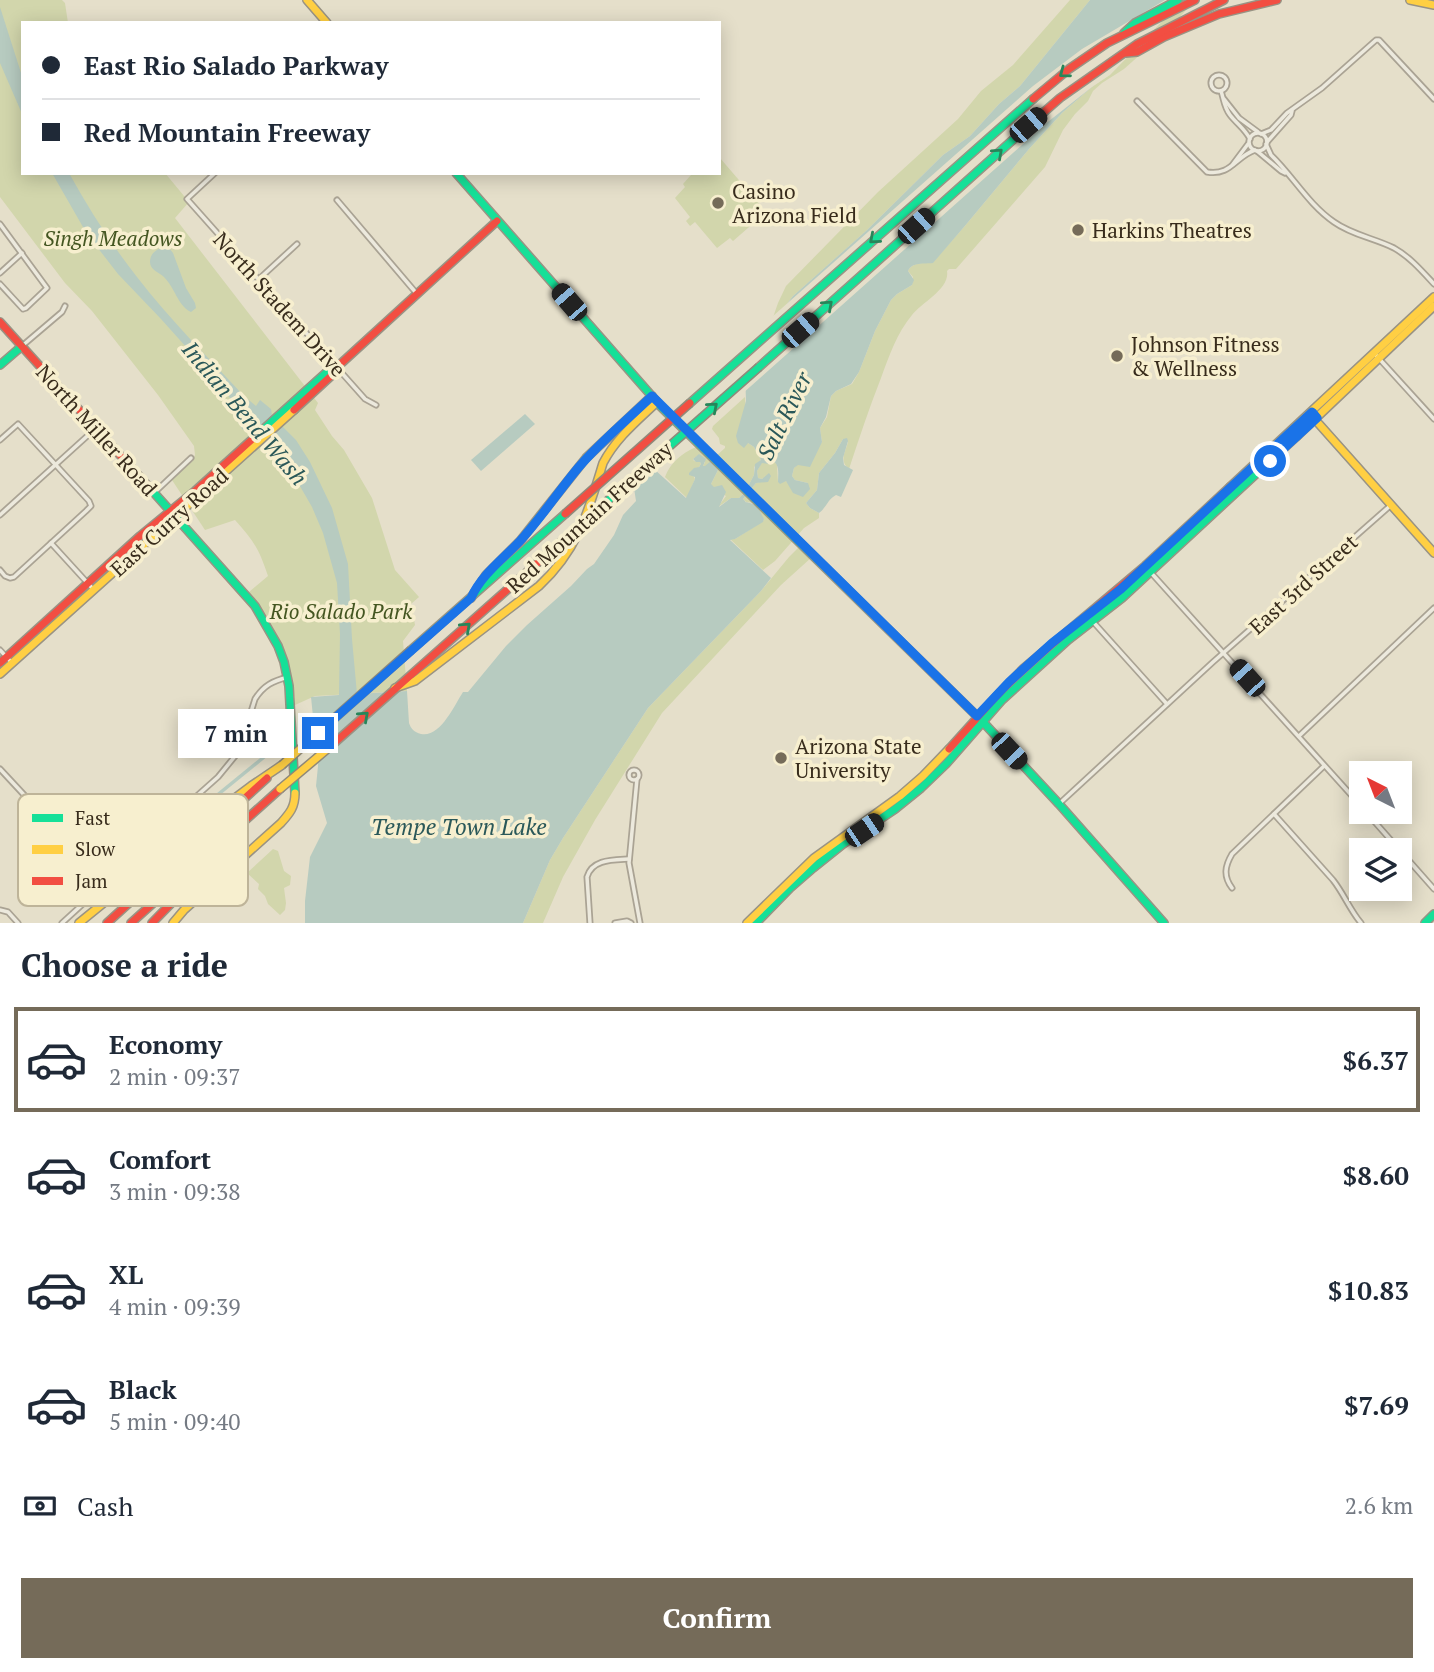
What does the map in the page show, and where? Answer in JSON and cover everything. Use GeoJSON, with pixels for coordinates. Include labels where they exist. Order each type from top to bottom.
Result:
{"type":"FeatureCollection","features":[{"type":"Feature","properties":{"kind":"main road"},"geometry":{"type":"LineString","coordinates":[[307,0],[325,21]]}},
{"type":"Feature","properties":{"kind":"main road"},"geometry":{"type":"LineString","coordinates":[[1121,35],[1135,23],[1176,0]]}},
{"type":"Feature","properties":{"kind":"main road","name":"Red Mountain Freeway"},"geometry":{"type":"LineString","coordinates":[[248,796],[1032,99],[1075,65],[1121,35],[1195,0]]}},
{"type":"Feature","properties":{"kind":"main road","name":"Red Mountain Freeway"},"geometry":{"type":"LineString","coordinates":[[248,818],[1028,125],[1073,88],[1149,38],[1224,0]]}},
{"type":"Feature","properties":{"kind":"main road"},"geometry":{"type":"LineString","coordinates":[[1126,53],[1184,24],[1261,0]]}},
{"type":"Feature","properties":{"kind":"main road"},"geometry":{"type":"LineString","coordinates":[[1240,6],[1277,0]]}},
{"type":"Feature","properties":{"kind":"main road"},"geometry":{"type":"LineString","coordinates":[[1410,0],[1434,5]]}},
{"type":"Feature","properties":{"kind":"main road"},"geometry":{"type":"LineString","coordinates":[[458,175],[665,411],[980,719],[1164,923]]}},
{"type":"Feature","properties":{"kind":"main road","name":"East Curry Road"},"geometry":{"type":"LineString","coordinates":[[0,674],[9,660],[140,536],[173,514],[332,375],[336,368],[497,221]]}},
{"type":"Feature","properties":{"kind":"main road"},"geometry":{"type":"LineString","coordinates":[[747,923],[808,863],[891,803],[928,772],[980,719],[1121,589],[1148,569],[1314,418],[1434,297]]}},
{"type":"Feature","properties":{"kind":"main road"},"geometry":{"type":"LineString","coordinates":[[1377,356],[1434,306]]}},
{"type":"Feature","properties":{"kind":"main road","name":"North Miller Road"},"geometry":{"type":"LineString","coordinates":[[0,322],[241,590],[262,616],[278,646],[288,677],[295,802],[287,817],[248,852]]}},
{"type":"Feature","properties":{"kind":"main road"},"geometry":{"type":"LineString","coordinates":[[0,365],[22,346]]}},
{"type":"Feature","properties":{"kind":"main road"},"geometry":{"type":"LineString","coordinates":[[471,598],[477,586],[520,541],[578,468],[601,443],[654,399]]}},
{"type":"Feature","properties":{"kind":"main road"},"geometry":{"type":"LineString","coordinates":[[395,688],[415,681],[556,571],[576,542],[608,452],[654,399]]}},
{"type":"Feature","properties":{"kind":"main road"},"geometry":{"type":"LineString","coordinates":[[1314,418],[1434,553]]}},
{"type":"Feature","properties":{"kind":"main road","name":"East Curry Road"},"geometry":{"type":"LineString","coordinates":[[0,663],[9,660]]}},
{"type":"Feature","properties":{"kind":"main road"},"geometry":{"type":"LineString","coordinates":[[756,923],[813,867],[921,788],[946,764],[980,719]]}},
{"type":"Feature","properties":{"kind":"main road"},"geometry":{"type":"LineString","coordinates":[[240,794],[282,765]]}},
{"type":"Feature","properties":{"kind":"main road"},"geometry":{"type":"LineString","coordinates":[[79,923],[99,906]]}},
{"type":"Feature","properties":{"kind":"main road","name":"Red Mountain Freeway"},"geometry":{"type":"LineString","coordinates":[[107,923],[126,906]]}},
{"type":"Feature","properties":{"kind":"main road","name":"Red Mountain Freeway"},"geometry":{"type":"LineString","coordinates":[[131,923],[150,906]]}},
{"type":"Feature","properties":{"kind":"main road"},"geometry":{"type":"LineString","coordinates":[[152,923],[167,906]]}},
{"type":"Feature","properties":{"kind":"main road","name":"North Miller Road"},"geometry":{"type":"LineString","coordinates":[[173,923],[188,906]]}},
{"type":"Feature","properties":{"kind":"main road"},"geometry":{"type":"LineString","coordinates":[[1424,923],[1434,914]]}},
{"type":"Feature","properties":{"kind":"street"},"geometry":{"type":"LineString","coordinates":[[1233,164],[1254,135],[1271,130],[1287,113],[1322,88],[1376,40],[1379,40],[1434,99]]}},
{"type":"Feature","properties":{"kind":"street"},"geometry":{"type":"LineString","coordinates":[[1215,75],[1223,76],[1226,80],[1226,87],[1221,91],[1211,87],[1210,81],[1215,75]]}},
{"type":"Feature","properties":{"kind":"street"},"geometry":{"type":"LineString","coordinates":[[1221,91],[1227,112],[1244,128],[1255,150],[1286,173]]}},
{"type":"Feature","properties":{"kind":"street"},"geometry":{"type":"LineString","coordinates":[[1223,98],[1239,118],[1265,137],[1270,155],[1329,219],[1352,232],[1401,252],[1434,284]]}},
{"type":"Feature","properties":{"kind":"street"},"geometry":{"type":"LineString","coordinates":[[1137,101],[1207,172],[1222,172],[1245,154],[1263,149],[1292,111]]}},
{"type":"Feature","properties":{"kind":"street","name":"North Stadem Drive"},"geometry":{"type":"LineString","coordinates":[[213,175],[187,199],[336,368],[365,399],[376,405]]}},
{"type":"Feature","properties":{"kind":"street"},"geometry":{"type":"LineString","coordinates":[[337,200],[416,294]]}},
{"type":"Feature","properties":{"kind":"street"},"geometry":{"type":"LineString","coordinates":[[0,224],[47,288],[23,309],[0,284]]}},
{"type":"Feature","properties":{"kind":"street"},"geometry":{"type":"LineString","coordinates":[[259,279],[297,244]]}},
{"type":"Feature","properties":{"kind":"street"},"geometry":{"type":"LineString","coordinates":[[0,273],[22,253]]}},
{"type":"Feature","properties":{"kind":"street"},"geometry":{"type":"LineString","coordinates":[[22,346],[62,312],[65,306]]}},
{"type":"Feature","properties":{"kind":"street"},"geometry":{"type":"LineString","coordinates":[[1377,356],[1434,419]]}},
{"type":"Feature","properties":{"kind":"street"},"geometry":{"type":"LineString","coordinates":[[0,440],[18,424],[91,506],[14,577],[10,578],[0,570]]}},
{"type":"Feature","properties":{"kind":"street"},"geometry":{"type":"LineString","coordinates":[[0,515],[95,429]]}},
{"type":"Feature","properties":{"kind":"street"},"geometry":{"type":"LineString","coordinates":[[154,494],[191,458]]}},
{"type":"Feature","properties":{"kind":"street","name":"East 3rd Street"},"geometry":{"type":"LineString","coordinates":[[1059,804],[1391,505]]}},
{"type":"Feature","properties":{"kind":"street"},"geometry":{"type":"LineString","coordinates":[[51,543],[90,586]]}},
{"type":"Feature","properties":{"kind":"street"},"geometry":{"type":"LineString","coordinates":[[1148,569],[1349,793]]}},
{"type":"Feature","properties":{"kind":"street"},"geometry":{"type":"LineString","coordinates":[[1298,736],[1434,608]]}},
{"type":"Feature","properties":{"kind":"street"},"geometry":{"type":"LineString","coordinates":[[1090,618],[1167,704]]}},
{"type":"Feature","properties":{"kind":"street"},"geometry":{"type":"LineString","coordinates":[[0,650],[9,660]]}},
{"type":"Feature","properties":{"kind":"street"},"geometry":{"type":"LineString","coordinates":[[199,794],[236,755],[259,692],[273,681],[288,677]]}},
{"type":"Feature","properties":{"kind":"street"},"geometry":{"type":"LineString","coordinates":[[1232,888],[1225,876],[1226,863],[1232,854],[1324,766]]}},
{"type":"Feature","properties":{"kind":"street"},"geometry":{"type":"LineString","coordinates":[[0,769],[23,794]]}},
{"type":"Feature","properties":{"kind":"street"},"geometry":{"type":"LineString","coordinates":[[615,923],[640,922],[629,859],[637,779]]}},
{"type":"Feature","properties":{"kind":"street"},"geometry":{"type":"LineString","coordinates":[[1274,814],[1341,890],[1361,923]]}},
{"type":"Feature","properties":{"kind":"street"},"geometry":{"type":"LineString","coordinates":[[1377,824],[1434,889]]}},
{"type":"Feature","properties":{"kind":"street"},"geometry":{"type":"LineString","coordinates":[[590,923],[587,877],[589,871],[597,864],[629,859]]}},
{"type":"Feature","properties":{"kind":"street"},"geometry":{"type":"LineString","coordinates":[[62,923],[81,906]]}},
{"type":"Feature","properties":{"kind":"street"},"geometry":{"type":"LineString","coordinates":[[0,910],[8,912],[18,923]]}},
{"type":"Feature","properties":{"kind":"green space"},"geometry":{"type":"Polygon","coordinates":[[[0,0],[62,0],[65,3],[68,21],[21,21],[21,175],[167,175],[189,202],[175,218],[318,403],[315,410],[344,450],[372,498],[395,570],[419,597],[411,604],[415,625],[403,641],[407,691],[315,696],[295,705],[291,673],[282,645],[249,592],[268,576],[255,546],[235,520],[205,530],[172,480],[193,459],[194,446],[158,395],[92,311],[65,283],[0,197],[0,0]]]}},
{"type":"Feature","properties":{"kind":"green space"},"geometry":{"type":"Polygon","coordinates":[[[1070,0],[1090,0],[1020,86],[999,104],[970,136],[943,155],[867,230],[793,296],[770,326],[786,286],[878,192],[958,119],[981,91],[1013,65],[1070,0]]]}},
{"type":"Feature","properties":{"kind":"green space"},"geometry":{"type":"Polygon","coordinates":[[[1179,0],[1195,0],[1169,29],[1124,69],[1093,91],[1088,101],[1063,130],[1045,167],[956,269],[947,271],[944,284],[907,322],[887,361],[849,469],[843,460],[848,442],[843,439],[819,473],[817,490],[806,503],[819,513],[819,518],[804,528],[775,561],[763,570],[730,539],[735,539],[764,519],[753,503],[743,499],[756,483],[760,482],[766,474],[762,479],[758,478],[757,471],[762,462],[776,462],[778,482],[808,483],[795,480],[792,476],[794,468],[822,442],[820,428],[827,417],[831,396],[852,384],[891,300],[912,285],[913,277],[908,271],[910,268],[933,262],[1062,113],[1108,73],[1179,0]]]}},
{"type":"Feature","properties":{"kind":"green space","name":"Casino Arizona Field"},"geometry":{"type":"Polygon","coordinates":[[[721,159],[762,207],[754,218],[756,221],[733,241],[730,238],[717,248],[695,222],[690,226],[686,221],[690,217],[675,198],[685,187],[683,184],[691,175],[721,175],[721,159]]]}},
{"type":"Feature","properties":{"kind":"green space"},"geometry":{"type":"Polygon","coordinates":[[[745,397],[748,443],[754,447],[761,460],[754,467],[754,475],[745,492],[739,498],[731,498],[718,507],[726,496],[711,486],[718,470],[703,466],[705,462],[697,456],[694,461],[701,464],[693,475],[695,479],[687,498],[665,477],[667,472],[677,459],[696,447],[715,457],[725,448],[720,444],[713,426],[745,397]]]}},
{"type":"Feature","properties":{"kind":"green space"},"geometry":{"type":"Polygon","coordinates":[[[800,546],[812,557],[781,585],[662,713],[595,820],[563,877],[543,923],[523,923],[550,860],[648,708],[761,591],[800,546]]]}},
{"type":"Feature","properties":{"kind":"green space"},"geometry":{"type":"Polygon","coordinates":[[[273,849],[278,851],[284,871],[291,876],[290,885],[284,888],[285,910],[280,915],[268,904],[258,889],[259,884],[248,872],[273,849]]]}},
{"type":"Feature","properties":{"kind":"water","name":"Tempe Town Lake"},"geometry":{"type":"Polygon","coordinates":[[[1090,0],[1179,0],[1108,73],[1062,113],[933,263],[910,268],[908,271],[914,280],[912,285],[891,300],[859,372],[851,384],[831,396],[820,428],[822,442],[810,467],[798,465],[794,468],[792,476],[795,480],[808,483],[810,489],[803,497],[793,493],[786,481],[780,484],[778,482],[777,465],[773,461],[769,464],[762,463],[757,471],[758,478],[762,479],[769,473],[771,476],[768,482],[756,483],[743,499],[757,507],[763,522],[730,540],[771,578],[648,708],[550,860],[523,923],[305,923],[310,857],[327,823],[316,786],[318,766],[311,697],[339,695],[337,583],[323,533],[297,481],[279,459],[267,455],[257,435],[243,430],[237,421],[243,416],[222,387],[118,274],[87,234],[53,175],[70,175],[109,239],[162,308],[244,396],[256,406],[260,400],[271,409],[272,416],[296,440],[332,508],[348,564],[357,694],[407,691],[409,723],[416,732],[428,734],[440,726],[463,692],[468,692],[506,646],[594,564],[614,535],[623,515],[636,501],[634,488],[654,469],[686,498],[695,479],[689,473],[701,464],[693,459],[699,454],[706,459],[703,466],[711,461],[718,470],[711,484],[714,487],[722,485],[726,492],[719,507],[731,498],[739,498],[745,492],[754,475],[755,464],[761,460],[754,447],[748,443],[744,448],[738,443],[736,436],[746,401],[745,372],[770,326],[793,296],[867,230],[943,155],[970,136],[999,104],[1020,86],[1090,0]]]}},
{"type":"Feature","properties":{"kind":"water"},"geometry":{"type":"Polygon","coordinates":[[[0,7],[21,73],[21,111],[0,63],[0,7]]]}},
{"type":"Feature","properties":{"kind":"water"},"geometry":{"type":"Polygon","coordinates":[[[164,247],[173,253],[186,288],[195,303],[196,308],[191,312],[183,306],[164,277],[150,265],[150,259],[156,250],[164,247]]]}},
{"type":"Feature","properties":{"kind":"water"},"geometry":{"type":"Polygon","coordinates":[[[525,414],[535,424],[481,471],[471,460],[525,414]]]}},
{"type":"Feature","properties":{"kind":"water"},"geometry":{"type":"Polygon","coordinates":[[[847,438],[844,465],[853,470],[841,497],[833,497],[819,513],[806,503],[817,490],[819,473],[843,439],[847,438]]]}},
{"type":"Feature","properties":{"kind":"pier"},"geometry":{"type":"Polygon","coordinates":[[[1165,0],[1183,0],[1110,75],[1049,121],[742,394],[742,370],[773,316],[1033,86],[1082,49],[1165,0]]]}},
{"type":"Feature","properties":{"kind":"waterway"},"geometry":{"type":"LineString","coordinates":[[219,794],[280,744]]}},
{"type":"Feature","properties":{"kind":"traffic: fast"},"geometry":{"type":"LineString","coordinates":[[1124,33],[1135,23],[1178,0]]}},
{"type":"Feature","properties":{"kind":"traffic: fast"},"geometry":{"type":"LineString","coordinates":[[690,403],[1033,99]]}},
{"type":"Feature","properties":{"kind":"traffic: fast"},"geometry":{"type":"LineString","coordinates":[[759,367],[1044,112]]}},
{"type":"Feature","properties":{"kind":"traffic: fast"},"geometry":{"type":"LineString","coordinates":[[458,175],[657,402]]}},
{"type":"Feature","properties":{"kind":"traffic: fast"},"geometry":{"type":"LineString","coordinates":[[0,365],[22,346]]}},
{"type":"Feature","properties":{"kind":"traffic: fast"},"geometry":{"type":"LineString","coordinates":[[552,550],[759,367]]}},
{"type":"Feature","properties":{"kind":"traffic: fast"},"geometry":{"type":"LineString","coordinates":[[257,435],[328,371],[336,368]]}},
{"type":"Feature","properties":{"kind":"traffic: fast"},"geometry":{"type":"LineString","coordinates":[[471,598],[486,575],[520,541],[586,458],[652,396]]}},
{"type":"Feature","properties":{"kind":"traffic: fast"},"geometry":{"type":"LineString","coordinates":[[657,403],[983,722],[1164,923]]}},
{"type":"Feature","properties":{"kind":"traffic: fast"},"geometry":{"type":"LineString","coordinates":[[756,923],[813,868],[921,788],[946,764],[1002,700],[1068,640],[1122,598],[1297,436]]}},
{"type":"Feature","properties":{"kind":"traffic: fast"},"geometry":{"type":"LineString","coordinates":[[148,486],[255,606],[278,646],[289,686],[295,793]]}},
{"type":"Feature","properties":{"kind":"traffic: fast"},"geometry":{"type":"LineString","coordinates":[[411,650],[565,514]]}},
{"type":"Feature","properties":{"kind":"traffic: fast"},"geometry":{"type":"LineString","coordinates":[[1425,923],[1434,914]]}},
{"type":"Feature","properties":{"kind":"traffic: slow"},"geometry":{"type":"LineString","coordinates":[[307,0],[325,21]]}},
{"type":"Feature","properties":{"kind":"traffic: slow"},"geometry":{"type":"LineString","coordinates":[[1410,0],[1434,5]]}},
{"type":"Feature","properties":{"kind":"traffic: slow"},"geometry":{"type":"LineString","coordinates":[[1230,487],[1434,297]]}},
{"type":"Feature","properties":{"kind":"traffic: slow"},"geometry":{"type":"LineString","coordinates":[[1297,436],[1434,306]]}},
{"type":"Feature","properties":{"kind":"traffic: slow"},"geometry":{"type":"LineString","coordinates":[[395,688],[415,681],[539,586],[552,572],[580,529],[608,454],[627,430],[657,402]]}},
{"type":"Feature","properties":{"kind":"traffic: slow"},"geometry":{"type":"LineString","coordinates":[[0,674],[294,410]]}},
{"type":"Feature","properties":{"kind":"traffic: slow"},"geometry":{"type":"LineString","coordinates":[[1319,424],[1434,553]]}},
{"type":"Feature","properties":{"kind":"traffic: slow"},"geometry":{"type":"LineString","coordinates":[[282,765],[411,650]]}},
{"type":"Feature","properties":{"kind":"traffic: slow"},"geometry":{"type":"LineString","coordinates":[[280,789],[332,745]]}},
{"type":"Feature","properties":{"kind":"traffic: slow"},"geometry":{"type":"LineString","coordinates":[[747,923],[814,858],[900,796],[949,749]]}},
{"type":"Feature","properties":{"kind":"traffic: slow"},"geometry":{"type":"LineString","coordinates":[[240,794],[282,765]]}},
{"type":"Feature","properties":{"kind":"traffic: slow"},"geometry":{"type":"LineString","coordinates":[[248,853],[281,823],[291,810],[295,793]]}},
{"type":"Feature","properties":{"kind":"traffic: slow"},"geometry":{"type":"LineString","coordinates":[[79,923],[100,906]]}},
{"type":"Feature","properties":{"kind":"traffic: slow"},"geometry":{"type":"LineString","coordinates":[[173,923],[188,906]]}},
{"type":"Feature","properties":{"kind":"traffic: jam"},"geometry":{"type":"LineString","coordinates":[[1033,99],[1069,69],[1107,43],[1195,0]]}},
{"type":"Feature","properties":{"kind":"traffic: jam"},"geometry":{"type":"LineString","coordinates":[[1044,112],[1137,44],[1224,0]]}},
{"type":"Feature","properties":{"kind":"traffic: jam"},"geometry":{"type":"LineString","coordinates":[[1126,53],[1137,52],[1164,37],[1219,14],[1277,0]]}},
{"type":"Feature","properties":{"kind":"traffic: jam"},"geometry":{"type":"LineString","coordinates":[[294,410],[332,375],[336,368],[497,221]]}},
{"type":"Feature","properties":{"kind":"traffic: jam"},"geometry":{"type":"LineString","coordinates":[[0,322],[148,486]]}},
{"type":"Feature","properties":{"kind":"traffic: jam"},"geometry":{"type":"LineString","coordinates":[[565,514],[690,403]]}},
{"type":"Feature","properties":{"kind":"traffic: jam"},"geometry":{"type":"LineString","coordinates":[[0,663],[257,435]]}},
{"type":"Feature","properties":{"kind":"traffic: jam"},"geometry":{"type":"LineString","coordinates":[[949,749],[1024,668],[1145,566],[1230,487]]}},
{"type":"Feature","properties":{"kind":"traffic: jam"},"geometry":{"type":"LineString","coordinates":[[332,745],[552,550]]}},
{"type":"Feature","properties":{"kind":"traffic: jam"},"geometry":{"type":"LineString","coordinates":[[248,795],[267,778]]}},
{"type":"Feature","properties":{"kind":"traffic: jam"},"geometry":{"type":"LineString","coordinates":[[248,818],[280,789]]}},
{"type":"Feature","properties":{"kind":"traffic: jam"},"geometry":{"type":"LineString","coordinates":[[107,923],[126,906]]}},
{"type":"Feature","properties":{"kind":"traffic: jam"},"geometry":{"type":"LineString","coordinates":[[131,923],[150,906]]}},
{"type":"Feature","properties":{"kind":"traffic: jam"},"geometry":{"type":"LineString","coordinates":[[152,923],[169,906]]}},
{"type":"Feature","properties":{"kind":"place","name":"Casino Arizona Field"},"geometry":{"type":"Point","coordinates":[718,203]}},
{"type":"Feature","properties":{"kind":"place","name":"Harkins Theatres"},"geometry":{"type":"Point","coordinates":[1078,230]}},
{"type":"Feature","properties":{"kind":"place","name":"Johnson Fitness & Wellness"},"geometry":{"type":"Point","coordinates":[1117,356]}},
{"type":"Feature","properties":{"kind":"place","name":"Arizona State University"},"geometry":{"type":"Point","coordinates":[781,758]}},
{"type":"Feature","properties":{"kind":"route"},"geometry":{"type":"LineString","coordinates":[[318,733],[471,598],[477,586],[520,541],[578,468],[652,396],[977,716],[1009,682],[1052,643],[1121,589],[1312,412],[1317,418],[1270,461]]}},
{"type":"Feature","properties":{"kind":"park label","name":"Singh Meadows"},"geometry":{"type":"Point","coordinates":[113,238]}},
{"type":"Feature","properties":{"kind":"park label","name":"Rio Salado Park"},"geometry":{"type":"Point","coordinates":[341,611]}},
{"type":"Feature","properties":{"kind":"water label","name":"Indian Bend Wash"},"geometry":{"type":"Point","coordinates":[245,413]}},
{"type":"Feature","properties":{"kind":"water label","name":"Salt River"},"geometry":{"type":"Point","coordinates":[784,416]}}]}
